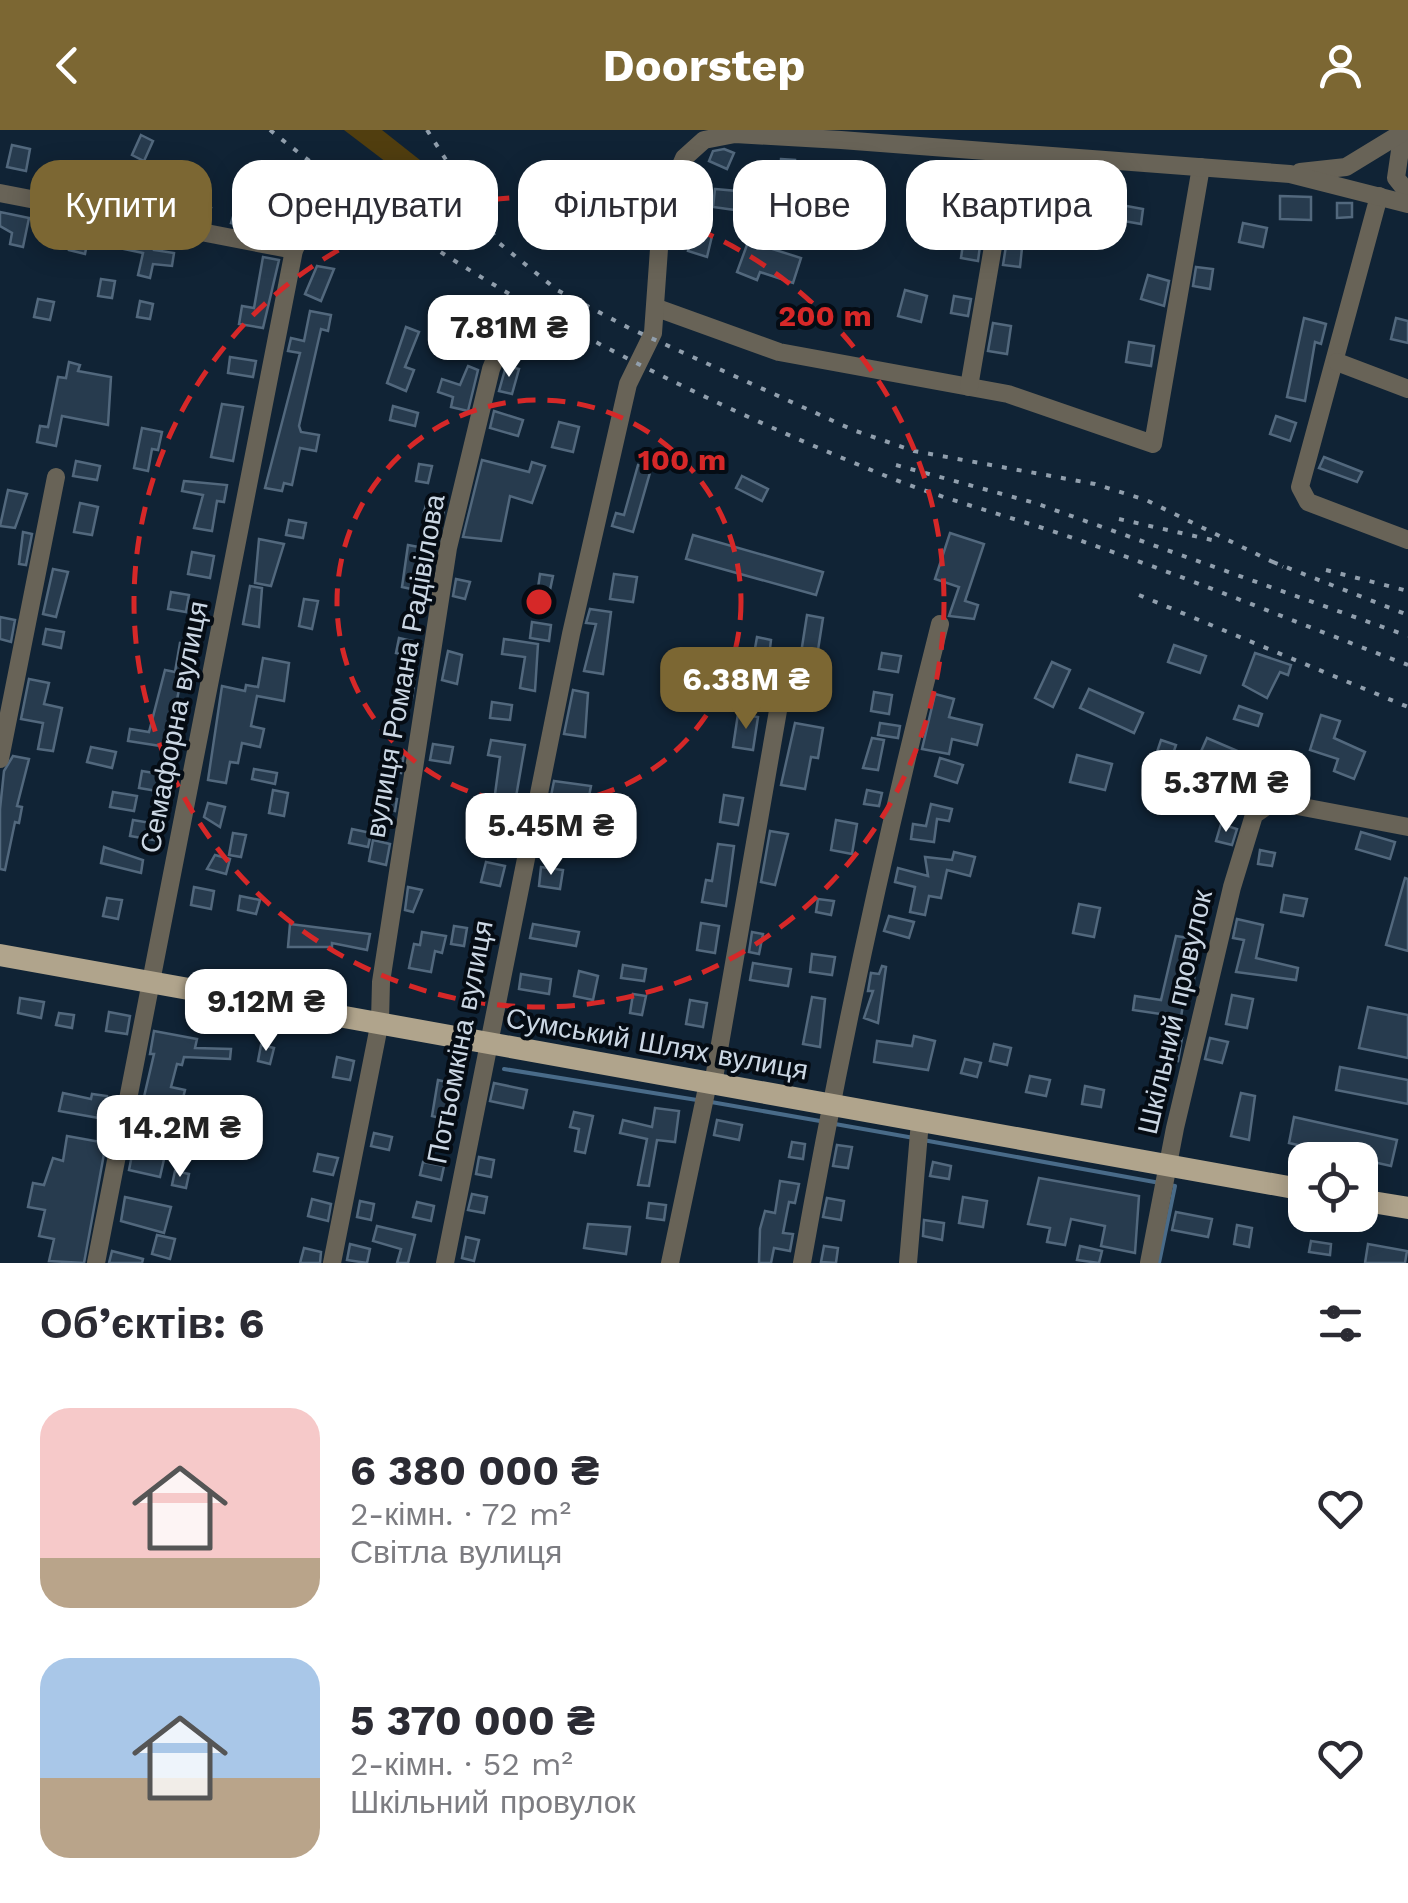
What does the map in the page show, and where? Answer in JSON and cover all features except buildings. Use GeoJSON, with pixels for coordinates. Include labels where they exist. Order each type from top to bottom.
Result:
{"type":"FeatureCollection","features":[{"type":"Feature","properties":{"kind":"main road","name":"Сумський Шлях вулиця"},"geometry":{"type":"LineString","coordinates":[[0,955],[1288,1187]]}},
{"type":"Feature","properties":{"kind":"main road"},"geometry":{"type":"LineString","coordinates":[[1378,1203],[1408,1208]]}},
{"type":"Feature","properties":{"kind":"street"},"geometry":{"type":"LineString","coordinates":[[822,130],[840,140]]}},
{"type":"Feature","properties":{"kind":"street"},"geometry":{"type":"LineString","coordinates":[[1290,174],[1346,167],[1402,132]]}},
{"type":"Feature","properties":{"kind":"street"},"geometry":{"type":"LineString","coordinates":[[1402,132],[1396,178],[1408,193]]}},
{"type":"Feature","properties":{"kind":"street","name":"Потьомкіна вулиця"},"geometry":{"type":"LineString","coordinates":[[445,1263],[572,634],[628,384],[653,333],[660,234],[667,197],[684,158],[704,140],[735,134],[1290,174]]}},
{"type":"Feature","properties":{"kind":"street"},"geometry":{"type":"LineString","coordinates":[[970,387],[1009,153]]}},
{"type":"Feature","properties":{"kind":"street"},"geometry":{"type":"LineString","coordinates":[[656,308],[779,352],[1008,394],[1153,444],[1202,167]]}},
{"type":"Feature","properties":{"kind":"street"},"geometry":{"type":"LineString","coordinates":[[1290,174],[1408,204]]}},
{"type":"Feature","properties":{"kind":"street"},"geometry":{"type":"LineString","coordinates":[[0,192],[232,238]]}},
{"type":"Feature","properties":{"kind":"street"},"geometry":{"type":"LineString","coordinates":[[1379,196],[1300,487],[1308,502],[1408,540]]}},
{"type":"Feature","properties":{"kind":"street","name":"Семафорна вулиця"},"geometry":{"type":"LineString","coordinates":[[96,1263],[294,250]]}},
{"type":"Feature","properties":{"kind":"street","name":"вулиця Романа Радівілова"},"geometry":{"type":"LineString","coordinates":[[332,1263],[380,1021],[382,982],[448,548],[491,369],[502,342],[517,332]]}},
{"type":"Feature","properties":{"kind":"street"},"geometry":{"type":"LineString","coordinates":[[1337,362],[1408,390]]}},
{"type":"Feature","properties":{"kind":"street"},"geometry":{"type":"LineString","coordinates":[[0,759],[56,477]]}},
{"type":"Feature","properties":{"kind":"street"},"geometry":{"type":"LineString","coordinates":[[802,1263],[893,810],[940,624]]}},
{"type":"Feature","properties":{"kind":"street"},"geometry":{"type":"LineString","coordinates":[[670,1263],[710,1084],[787,659]]}},
{"type":"Feature","properties":{"kind":"street","name":"Шкільний провулок"},"geometry":{"type":"LineString","coordinates":[[1150,1263],[1168,1166],[1232,887],[1254,815],[1268,805],[1287,804],[1408,827]]}},
{"type":"Feature","properties":{"kind":"street"},"geometry":{"type":"LineString","coordinates":[[908,1263],[920,1121]]}},
{"type":"Feature","properties":{"kind":"shaded area"},"geometry":{"type":"Polygon","coordinates":[[[344,130],[382,130],[420,160],[383,160],[344,130]]]}},
{"type":"Feature","properties":{"kind":"waterway"},"geometry":{"type":"LineString","coordinates":[[504,1069],[697,1100]]}},
{"type":"Feature","properties":{"kind":"waterway"},"geometry":{"type":"LineString","coordinates":[[711,1102],[820,1121]]}},
{"type":"Feature","properties":{"kind":"waterway"},"geometry":{"type":"LineString","coordinates":[[835,1124],[914,1138]]}},
{"type":"Feature","properties":{"kind":"waterway"},"geometry":{"type":"LineString","coordinates":[[923,1140],[1160,1183]]}},
{"type":"Feature","properties":{"kind":"waterway"},"geometry":{"type":"LineString","coordinates":[[1159,1263],[1175,1186],[1169,1185]]}},
{"type":"Feature","properties":{"kind":"railway"},"geometry":{"type":"LineString","coordinates":[[270,130],[340,183],[486,280],[720,404],[907,484],[1130,558],[1408,665]]}},
{"type":"Feature","properties":{"kind":"railway"},"geometry":{"type":"LineString","coordinates":[[427,130],[499,243],[557,290],[629,328],[853,430],[914,451],[1095,484],[1146,500],[1283,567]]}},
{"type":"Feature","properties":{"kind":"railway"},"geometry":{"type":"LineString","coordinates":[[896,465],[1035,503],[1408,636]]}},
{"type":"Feature","properties":{"kind":"railway"},"geometry":{"type":"LineString","coordinates":[[1119,519],[1212,540]]}},
{"type":"Feature","properties":{"kind":"railway"},"geometry":{"type":"LineString","coordinates":[[1273,562],[1408,615]]}},
{"type":"Feature","properties":{"kind":"railway"},"geometry":{"type":"LineString","coordinates":[[1326,570],[1408,591]]}},
{"type":"Feature","properties":{"kind":"railway"},"geometry":{"type":"LineString","coordinates":[[1139,595],[1408,707]]}}]}
